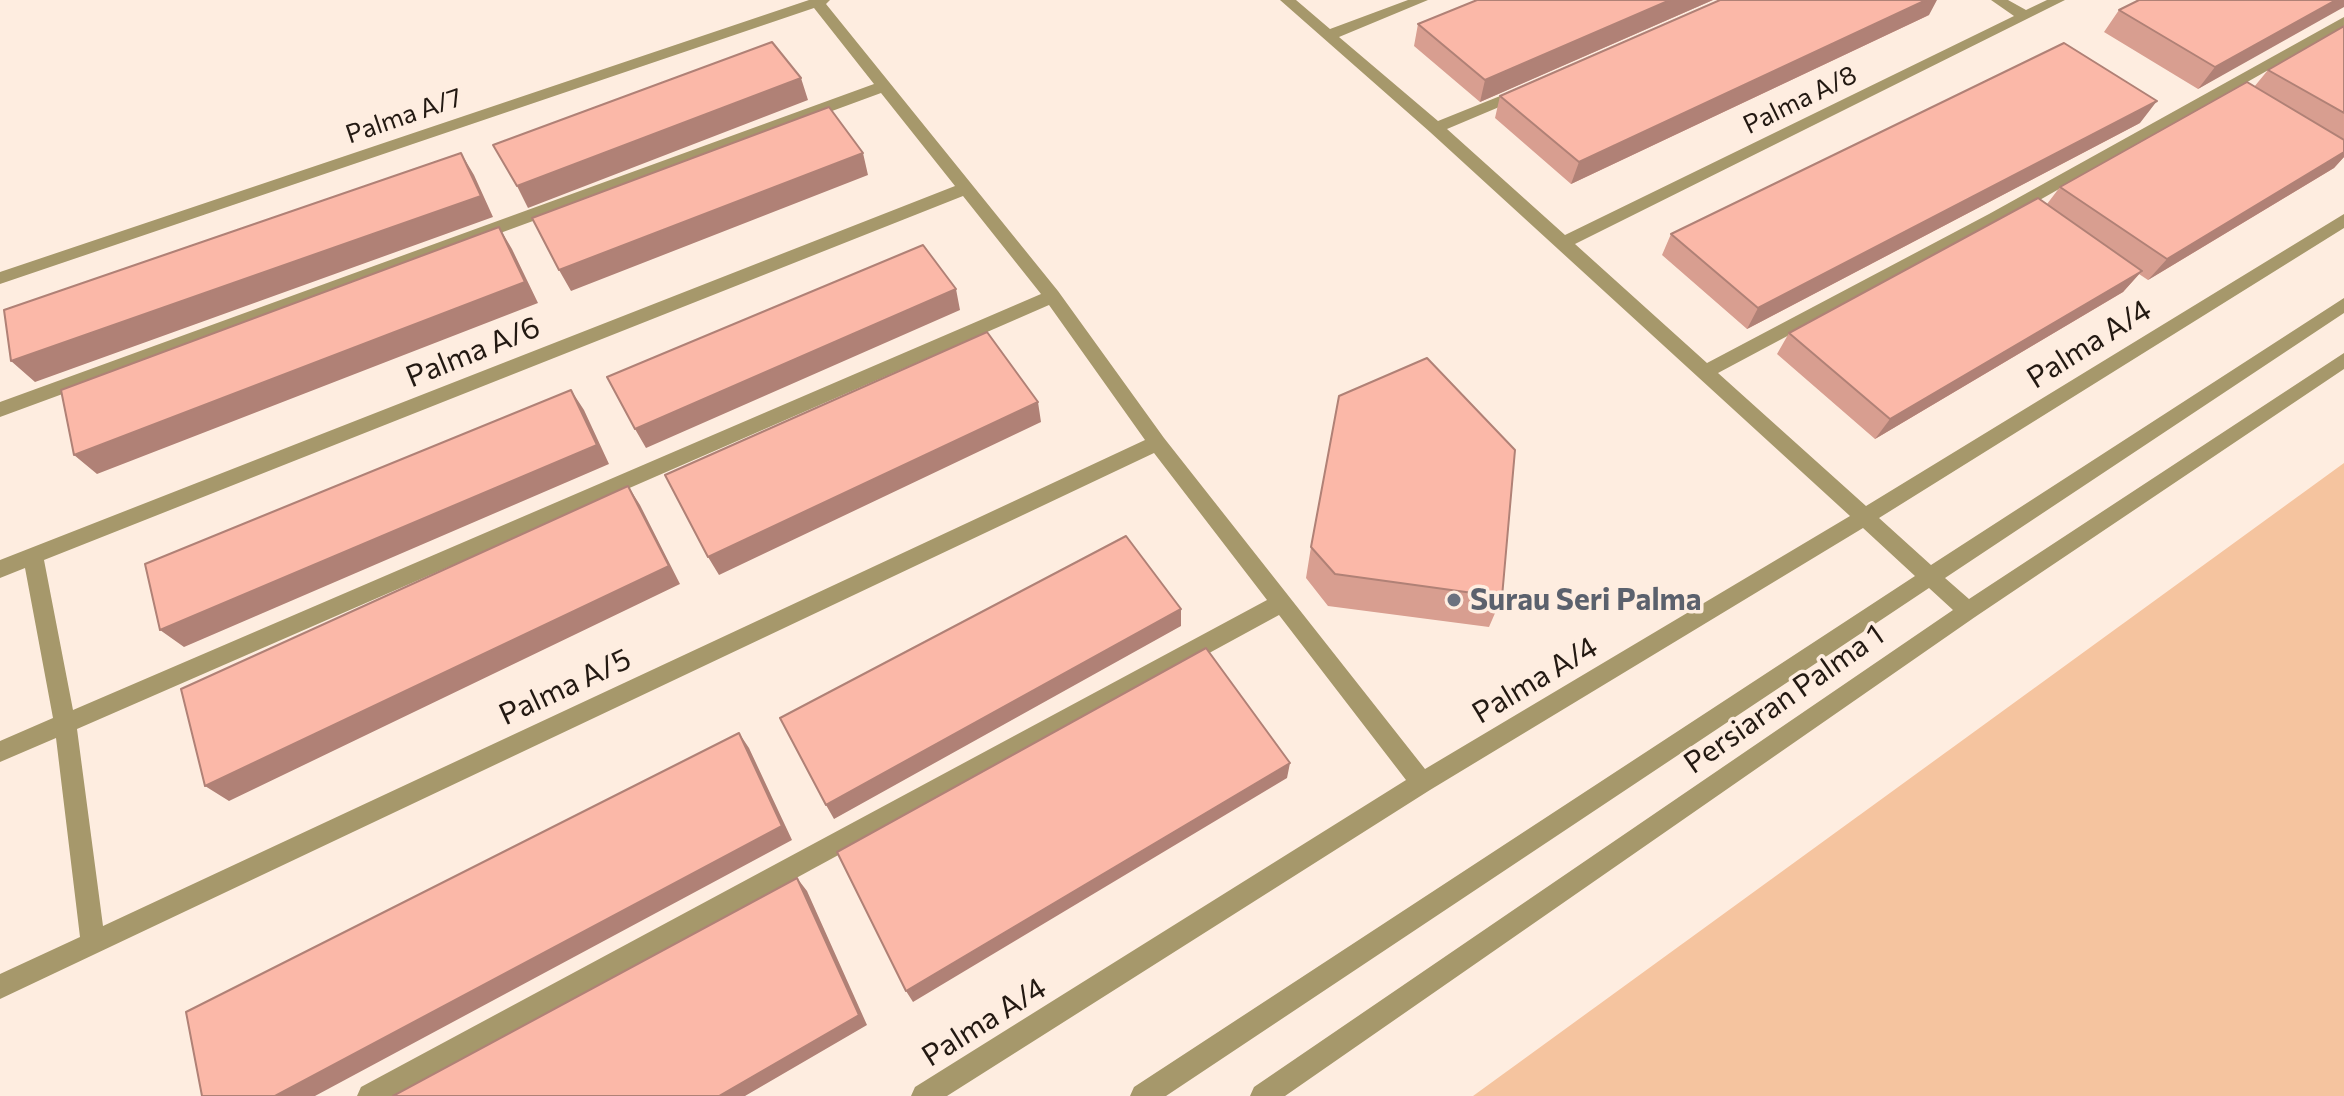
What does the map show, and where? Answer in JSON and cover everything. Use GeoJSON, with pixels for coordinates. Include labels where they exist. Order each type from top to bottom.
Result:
{"type":"FeatureCollection","features":[{"type":"Feature","properties":{"kind":"street"},"geometry":{"type":"LineString","coordinates":[[1287,0],[1436,128],[1968,611]]}},
{"type":"Feature","properties":{"kind":"street"},"geometry":{"type":"LineString","coordinates":[[1329,35],[1421,0]]}},
{"type":"Feature","properties":{"kind":"street"},"geometry":{"type":"LineString","coordinates":[[1998,0],[2025,16]]}},
{"type":"Feature","properties":{"kind":"street","name":"Palma A/8"},"geometry":{"type":"LineString","coordinates":[[1563,243],[2058,0]]}},
{"type":"Feature","properties":{"kind":"street"},"geometry":{"type":"LineString","coordinates":[[820,1],[1052,296],[1157,443],[1422,783]]}},
{"type":"Feature","properties":{"kind":"street","name":"Palma A/7"},"geometry":{"type":"LineString","coordinates":[[0,278],[820,1]]}},
{"type":"Feature","properties":{"kind":"street"},"geometry":{"type":"LineString","coordinates":[[1705,372],[1995,218],[2344,21]]}},
{"type":"Feature","properties":{"kind":"street"},"geometry":{"type":"LineString","coordinates":[[0,410],[884,86]]}},
{"type":"Feature","properties":{"kind":"street"},"geometry":{"type":"LineString","coordinates":[[1436,128],[1538,86]]}},
{"type":"Feature","properties":{"kind":"street","name":"Palma A/6"},"geometry":{"type":"LineString","coordinates":[[0,569],[966,188]]}},
{"type":"Feature","properties":{"kind":"street","name":"Palma A/4"},"geometry":{"type":"LineString","coordinates":[[924,1096],[1422,783],[1863,518],[2344,220]]}},
{"type":"Feature","properties":{"kind":"street"},"geometry":{"type":"LineString","coordinates":[[0,752],[1052,296]]}},
{"type":"Feature","properties":{"kind":"street"},"geometry":{"type":"LineString","coordinates":[[1143,1096],[2344,304]]}},
{"type":"Feature","properties":{"kind":"street","name":"Persiaran Palma 1"},"geometry":{"type":"LineString","coordinates":[[1263,1096],[1968,611],[2344,360]]}},
{"type":"Feature","properties":{"kind":"street","name":"Palma A/5"},"geometry":{"type":"LineString","coordinates":[[0,987],[1157,443]]}},
{"type":"Feature","properties":{"kind":"street"},"geometry":{"type":"LineString","coordinates":[[33,556],[65,723],[93,942]]}},
{"type":"Feature","properties":{"kind":"street"},"geometry":{"type":"LineString","coordinates":[[370,1096],[1281,603]]}},
{"type":"Feature","properties":{"kind":"shaded area"},"geometry":{"type":"Polygon","coordinates":[[[2344,463],[2344,1096],[1473,1096],[2344,463]]]}},
{"type":"Feature","properties":{"kind":"building"},"geometry":{"type":"Polygon","coordinates":[[[1477,0],[1670,0],[1485,80],[1418,24],[1477,0]]]}},
{"type":"Feature","properties":{"kind":"building"},"geometry":{"type":"Polygon","coordinates":[[[1720,0],[1926,0],[1579,162],[1500,96],[1720,0]]]}},
{"type":"Feature","properties":{"kind":"building"},"geometry":{"type":"Polygon","coordinates":[[[2139,0],[2336,0],[2215,67],[2119,10],[2139,0]]]}},
{"type":"Feature","properties":{"kind":"building"},"geometry":{"type":"Polygon","coordinates":[[[2344,26],[2344,113],[2268,70],[2344,26]]]}},
{"type":"Feature","properties":{"kind":"building"},"geometry":{"type":"Polygon","coordinates":[[[772,42],[801,78],[517,186],[493,145],[772,42]]]}},
{"type":"Feature","properties":{"kind":"building"},"geometry":{"type":"Polygon","coordinates":[[[2064,43],[2157,101],[1758,308],[1671,234],[2064,43]]]}},
{"type":"Feature","properties":{"kind":"building"},"geometry":{"type":"Polygon","coordinates":[[[2247,82],[2344,140],[2344,152],[2167,259],[2060,187],[2247,82]]]}},
{"type":"Feature","properties":{"kind":"building"},"geometry":{"type":"Polygon","coordinates":[[[829,107],[863,153],[559,270],[532,218],[829,107]]]}},
{"type":"Feature","properties":{"kind":"building"},"geometry":{"type":"Polygon","coordinates":[[[461,153],[481,196],[11,361],[4,310],[461,153]]]}},
{"type":"Feature","properties":{"kind":"building"},"geometry":{"type":"Polygon","coordinates":[[[2038,198],[2142,271],[1890,419],[1789,333],[2038,198]]]}},
{"type":"Feature","properties":{"kind":"building"},"geometry":{"type":"Polygon","coordinates":[[[499,227],[525,282],[74,455],[61,390],[499,227]]]}},
{"type":"Feature","properties":{"kind":"building"},"geometry":{"type":"Polygon","coordinates":[[[923,245],[956,289],[635,429],[607,377],[923,245]]]}},
{"type":"Feature","properties":{"kind":"building"},"geometry":{"type":"Polygon","coordinates":[[[987,332],[1038,402],[708,557],[665,475],[987,332]]]}},
{"type":"Feature","properties":{"kind":"building"},"geometry":{"type":"Polygon","coordinates":[[[1427,358],[1515,450],[1502,597],[1335,574],[1311,547],[1339,396],[1427,358]]]}},
{"type":"Feature","properties":{"kind":"building"},"geometry":{"type":"Polygon","coordinates":[[[571,390],[597,445],[160,630],[145,564],[571,390]]]}},
{"type":"Feature","properties":{"kind":"building"},"geometry":{"type":"Polygon","coordinates":[[[628,486],[669,566],[205,786],[181,689],[628,486]]]}},
{"type":"Feature","properties":{"kind":"building"},"geometry":{"type":"Polygon","coordinates":[[[1126,536],[1181,609],[826,805],[780,718],[1126,536]]]}},
{"type":"Feature","properties":{"kind":"building"},"geometry":{"type":"Polygon","coordinates":[[[1206,648],[1290,763],[906,991],[837,852],[1206,648]]]}},
{"type":"Feature","properties":{"kind":"building"},"geometry":{"type":"Polygon","coordinates":[[[739,733],[782,826],[275,1096],[202,1096],[186,1012],[739,733]]]}},
{"type":"Feature","properties":{"kind":"building"},"geometry":{"type":"Polygon","coordinates":[[[797,878],[859,1015],[719,1096],[393,1096],[797,878]]]}},
{"type":"Feature","properties":{"kind":"place","name":"Surau Seri Palma"},"geometry":{"type":"Point","coordinates":[1454,600]}}]}
